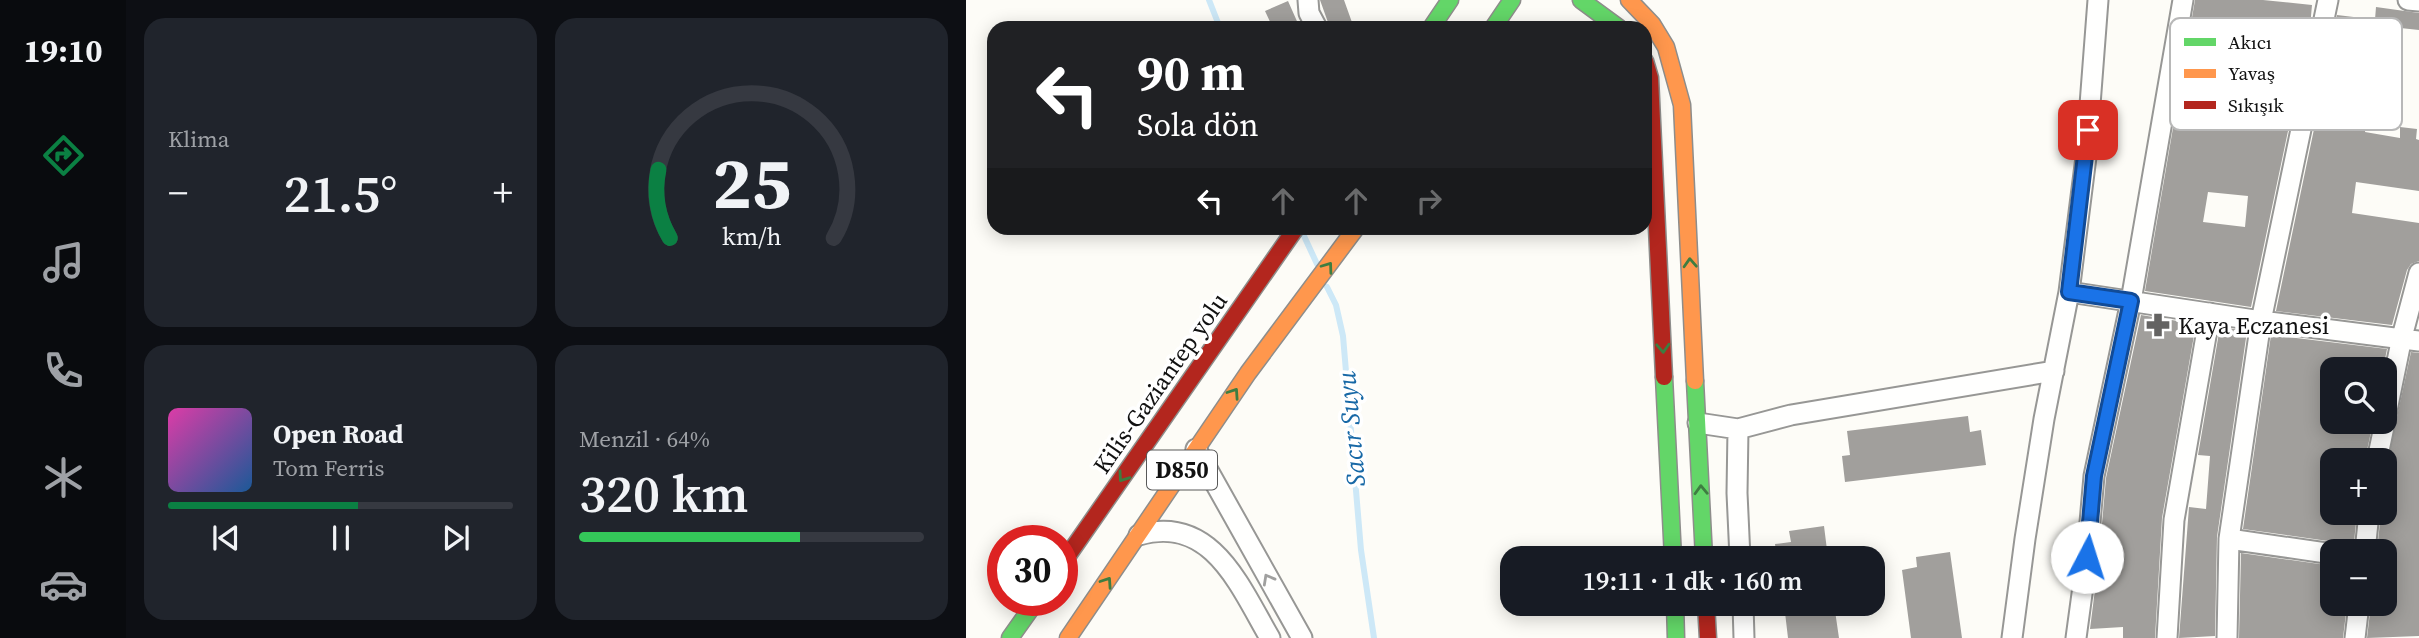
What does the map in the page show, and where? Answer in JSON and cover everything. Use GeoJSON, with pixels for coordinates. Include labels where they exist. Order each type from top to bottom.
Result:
{"type":"FeatureCollection","features":[{"type":"Feature","properties":{"kind":"main road"},"geometry":{"type":"LineString","coordinates":[[1436,21],[1450,0]]}},
{"type":"Feature","properties":{"kind":"main road"},"geometry":{"type":"LineString","coordinates":[[1498,21],[1512,0]]}},
{"type":"Feature","properties":{"kind":"main road"},"geometry":{"type":"LineString","coordinates":[[1581,0],[1610,21]]}},
{"type":"Feature","properties":{"kind":"main road"},"geometry":{"type":"LineString","coordinates":[[1629,0],[1649,21]]}},
{"type":"Feature","properties":{"kind":"main road"},"geometry":{"type":"LineString","coordinates":[[1652,25],[1672,59],[1682,105],[1703,546]]}},
{"type":"Feature","properties":{"kind":"main road"},"geometry":{"type":"LineString","coordinates":[[1652,120],[1672,546]]}},
{"type":"Feature","properties":{"kind":"main road","name":"Kilis-Gaziantep yolu"},"geometry":{"type":"LineString","coordinates":[[1078,541],[1291,235]]}},
{"type":"Feature","properties":{"kind":"main road","name":"D850"},"geometry":{"type":"LineString","coordinates":[[1068,638],[1248,373],[1351,235]]}},
{"type":"Feature","properties":{"kind":"main road"},"geometry":{"type":"LineString","coordinates":[[1010,638],[1026,616]]}},
{"type":"Feature","properties":{"kind":"main road"},"geometry":{"type":"LineString","coordinates":[[1675,616],[1676,638]]}},
{"type":"Feature","properties":{"kind":"main road"},"geometry":{"type":"LineString","coordinates":[[1707,616],[1708,638]]}},
{"type":"Feature","properties":{"kind":"street"},"geometry":{"type":"LineString","coordinates":[[1308,0],[1309,13],[1313,21]]}},
{"type":"Feature","properties":{"kind":"street"},"geometry":{"type":"LineString","coordinates":[[2012,638],[2025,539],[2069,292],[2086,157],[2098,0]]}},
{"type":"Feature","properties":{"kind":"street"},"geometry":{"type":"LineString","coordinates":[[2180,18],[2183,0]]}},
{"type":"Feature","properties":{"kind":"street"},"geometry":{"type":"LineString","coordinates":[[2324,18],[2328,0]]}},
{"type":"Feature","properties":{"kind":"street"},"geometry":{"type":"LineString","coordinates":[[2408,0],[2419,1]]}},
{"type":"Feature","properties":{"kind":"street"},"geometry":{"type":"LineString","coordinates":[[2076,638],[2094,476],[2131,301],[2170,75]]}},
{"type":"Feature","properties":{"kind":"street"},"geometry":{"type":"LineString","coordinates":[[2227,638],[2229,539],[2261,321],[2301,130]]}},
{"type":"Feature","properties":{"kind":"street"},"geometry":{"type":"LineString","coordinates":[[2397,383],[2411,339],[2419,273]]}},
{"type":"Feature","properties":{"kind":"street"},"geometry":{"type":"LineString","coordinates":[[2069,292],[2261,321],[2411,339]]}},
{"type":"Feature","properties":{"kind":"street"},"geometry":{"type":"LineString","coordinates":[[2166,638],[2175,509],[2210,313]]}},
{"type":"Feature","properties":{"kind":"street"},"geometry":{"type":"LineString","coordinates":[[1698,423],[1738,429],[1791,415],[2054,371]]}},
{"type":"Feature","properties":{"kind":"street"},"geometry":{"type":"LineString","coordinates":[[1738,429],[1739,546]]}},
{"type":"Feature","properties":{"kind":"street"},"geometry":{"type":"LineString","coordinates":[[1196,449],[1302,638]]}},
{"type":"Feature","properties":{"kind":"street"},"geometry":{"type":"LineString","coordinates":[[1138,535],[1157,530],[1182,534],[1206,544],[1228,564],[1270,638]]}},
{"type":"Feature","properties":{"kind":"street"},"geometry":{"type":"LineString","coordinates":[[2229,539],[2320,552]]}},
{"type":"Feature","properties":{"kind":"street"},"geometry":{"type":"LineString","coordinates":[[1743,616],[1744,638]]}},
{"type":"Feature","properties":{"kind":"street"},"geometry":{"type":"LineString","coordinates":[[2355,638],[2358,616]]}},
{"type":"Feature","properties":{"kind":"building"},"geometry":{"type":"Polygon","coordinates":[[[1320,0],[1344,0],[1352,21],[1328,21],[1320,0]]]}},
{"type":"Feature","properties":{"kind":"building"},"geometry":{"type":"Polygon","coordinates":[[[2195,0],[2263,0],[2312,5],[2311,18],[2192,18],[2195,0]]]}},
{"type":"Feature","properties":{"kind":"building"},"geometry":{"type":"Polygon","coordinates":[[[1288,1],[1297,21],[1270,21],[1265,11],[1288,1]]]}},
{"type":"Feature","properties":{"kind":"building"},"geometry":{"type":"Polygon","coordinates":[[[2376,7],[2419,13],[2419,30],[2402,28],[2402,18],[2375,18],[2376,7]]]}},
{"type":"Feature","properties":{"kind":"building"},"geometry":{"type":"Polygon","coordinates":[[[2337,15],[2362,18],[2336,18],[2337,15]]]}},
{"type":"Feature","properties":{"kind":"building"},"geometry":{"type":"Polygon","coordinates":[[[2402,127],[2417,129],[2419,191],[2356,182],[2352,213],[2419,223],[2419,261],[2411,264],[2407,270],[2392,325],[2276,311],[2314,130],[2365,130],[2400,138],[2402,127]]]}},
{"type":"Feature","properties":{"kind":"building"},"geometry":{"type":"Polygon","coordinates":[[[2173,130],[2288,130],[2251,307],[2145,291],[2173,130]],[[2208,192],[2203,222],[2245,227],[2248,196],[2208,192]]]}},
{"type":"Feature","properties":{"kind":"building"},"geometry":{"type":"Polygon","coordinates":[[[2141,315],[2196,324],[2162,518],[2155,638],[2123,638],[2123,627],[2090,629],[2106,478],[2141,315]]]}},
{"type":"Feature","properties":{"kind":"building"},"geometry":{"type":"Polygon","coordinates":[[[2220,327],[2247,331],[2217,537],[2215,636],[2179,638],[2189,507],[2206,509],[2210,456],[2198,455],[2220,327]]]}},
{"type":"Feature","properties":{"kind":"building"},"geometry":{"type":"Polygon","coordinates":[[[2271,335],[2387,349],[2385,357],[2320,357],[2320,434],[2370,434],[2368,448],[2320,448],[2320,525],[2356,525],[2354,539],[2320,540],[2243,529],[2271,335]]]}},
{"type":"Feature","properties":{"kind":"building"},"geometry":{"type":"Polygon","coordinates":[[[2411,352],[2419,353],[2419,636],[2367,638],[2370,616],[2397,616],[2397,539],[2378,539],[2380,525],[2397,525],[2397,448],[2390,448],[2393,434],[2397,434],[2397,417],[2411,352]]]}},
{"type":"Feature","properties":{"kind":"building"},"geometry":{"type":"Polygon","coordinates":[[[1968,416],[1970,432],[1981,430],[1986,465],[1845,482],[1842,456],[1850,455],[1847,431],[1968,416]]]}},
{"type":"Feature","properties":{"kind":"building"},"geometry":{"type":"Polygon","coordinates":[[[1824,526],[1826,546],[1775,546],[1791,542],[1789,531],[1824,526]]]}},
{"type":"Feature","properties":{"kind":"building"},"geometry":{"type":"Polygon","coordinates":[[[1950,552],[1962,638],[1911,638],[1902,570],[1917,567],[1916,557],[1950,552]]]}},
{"type":"Feature","properties":{"kind":"building"},"geometry":{"type":"Polygon","coordinates":[[[2241,553],[2320,564],[2320,616],[2346,616],[2343,638],[2239,638],[2241,553]]]}},
{"type":"Feature","properties":{"kind":"building"},"geometry":{"type":"Polygon","coordinates":[[[1785,616],[1836,616],[1839,638],[1788,638],[1785,616]]]}},
{"type":"Feature","properties":{"kind":"waterway","name":"Sacır Suyu"},"geometry":{"type":"LineString","coordinates":[[1209,0],[1217,21]]}},
{"type":"Feature","properties":{"kind":"waterway","name":"Sacır Suyu"},"geometry":{"type":"LineString","coordinates":[[1304,236],[1317,264]]}},
{"type":"Feature","properties":{"kind":"waterway","name":"Sacır Suyu"},"geometry":{"type":"LineString","coordinates":[[1327,287],[1336,305],[1343,336],[1361,550],[1374,638]]}},
{"type":"Feature","properties":{"kind":"traffic: fast"},"geometry":{"type":"LineString","coordinates":[[1436,21],[1450,0]]}},
{"type":"Feature","properties":{"kind":"traffic: fast"},"geometry":{"type":"LineString","coordinates":[[1498,21],[1512,0]]}},
{"type":"Feature","properties":{"kind":"traffic: fast"},"geometry":{"type":"LineString","coordinates":[[1581,0],[1610,21]]}},
{"type":"Feature","properties":{"kind":"traffic: fast"},"geometry":{"type":"LineString","coordinates":[[1664,377],[1672,546]]}},
{"type":"Feature","properties":{"kind":"traffic: fast"},"geometry":{"type":"LineString","coordinates":[[1695,381],[1703,546]]}},
{"type":"Feature","properties":{"kind":"traffic: fast"},"geometry":{"type":"LineString","coordinates":[[1010,638],[1026,616]]}},
{"type":"Feature","properties":{"kind":"traffic: fast"},"geometry":{"type":"LineString","coordinates":[[1675,616],[1676,638]]}},
{"type":"Feature","properties":{"kind":"traffic: slow"},"geometry":{"type":"LineString","coordinates":[[1629,0],[1649,21]]}},
{"type":"Feature","properties":{"kind":"traffic: slow"},"geometry":{"type":"LineString","coordinates":[[1652,24],[1666,47],[1682,105],[1695,381]]}},
{"type":"Feature","properties":{"kind":"traffic: slow"},"geometry":{"type":"LineString","coordinates":[[1068,638],[1248,373],[1351,235]]}},
{"type":"Feature","properties":{"kind":"traffic: jam"},"geometry":{"type":"LineString","coordinates":[[1652,121],[1664,377]]}},
{"type":"Feature","properties":{"kind":"traffic: jam"},"geometry":{"type":"LineString","coordinates":[[1078,541],[1291,235]]}},
{"type":"Feature","properties":{"kind":"traffic: jam"},"geometry":{"type":"LineString","coordinates":[[1707,616],[1708,638]]}},
{"type":"Feature","properties":{"kind":"place","name":"Kaya Eczanesi"},"geometry":{"type":"Point","coordinates":[2158,325]}},
{"type":"Feature","properties":{"kind":"route"},"geometry":{"type":"LineString","coordinates":[[2087,557],[2094,476],[2131,301],[2069,292],[2088,130]]}}]}
